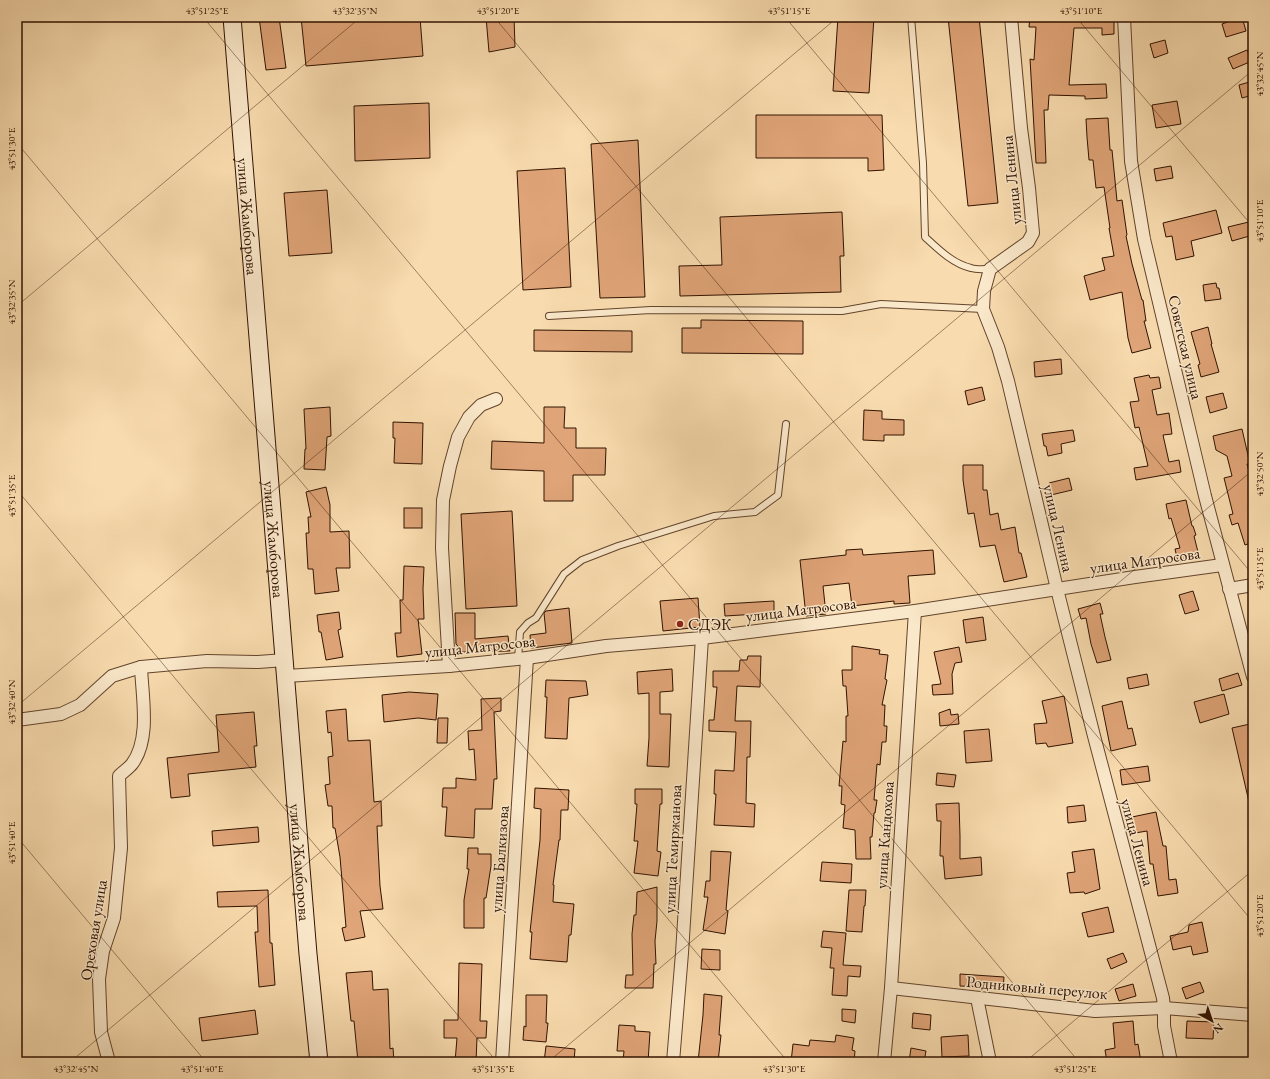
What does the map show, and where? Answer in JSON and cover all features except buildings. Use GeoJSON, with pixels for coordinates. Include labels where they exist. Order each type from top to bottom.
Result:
{"type":"FeatureCollection","features":[{"type":"Feature","properties":{"kind":"street","name":"улица Жамборова"},"geometry":{"type":"LineString","coordinates":[[232,17],[308,946],[319,1062]]}},
{"type":"Feature","properties":{"kind":"street","name":"улица Ленина"},"geometry":{"type":"LineString","coordinates":[[1011,17],[1021,128],[1033,233],[1028,242],[990,269],[984,291],[983,309],[998,347],[1008,381],[1057,589],[1164,1008],[1164,1026],[1171,1062]]}},
{"type":"Feature","properties":{"kind":"street","name":"Советская улица"},"geometry":{"type":"LineString","coordinates":[[1124,17],[1131,161],[1139,211],[1177,382],[1222,565],[1253,678]]}},
{"type":"Feature","properties":{"kind":"street"},"geometry":{"type":"LineString","coordinates":[[449,666],[442,548],[443,500],[458,437],[469,417],[481,405],[496,399]]}},
{"type":"Feature","properties":{"kind":"street","name":"улица Матросова"},"geometry":{"type":"LineString","coordinates":[[17,720],[61,714],[80,705],[112,676],[141,667],[207,661],[258,662],[285,668],[449,666],[523,658],[606,646],[702,638],[915,611],[1222,565]]}},
{"type":"Feature","properties":{"kind":"street"},"geometry":{"type":"LineString","coordinates":[[1229,589],[1253,585]]}},
{"type":"Feature","properties":{"kind":"street","name":"улица Кандохова"},"geometry":{"type":"LineString","coordinates":[[884,1062],[891,988],[915,611]]}},
{"type":"Feature","properties":{"kind":"street","name":"улица Темиржанова"},"geometry":{"type":"LineString","coordinates":[[673,1062],[682,953],[702,638]]}},
{"type":"Feature","properties":{"kind":"street","name":"улица Балкизова"},"geometry":{"type":"LineString","coordinates":[[502,1062],[523,658]]}},
{"type":"Feature","properties":{"kind":"street","name":"Ореховая улица"},"geometry":{"type":"LineString","coordinates":[[110,1062],[101,1032],[99,979],[103,951],[114,918],[121,848],[119,776],[133,763],[142,745],[144,717],[141,667]]}},
{"type":"Feature","properties":{"kind":"street","name":"Родниковый переулок"},"geometry":{"type":"LineString","coordinates":[[891,988],[1095,1011],[1164,1008],[1253,1015]]}},
{"type":"Feature","properties":{"kind":"street"},"geometry":{"type":"LineString","coordinates":[[977,998],[990,1062]]}},
{"type":"Feature","properties":{"kind":"lane"},"geometry":{"type":"LineString","coordinates":[[911,17],[923,163],[925,237],[955,262],[971,268],[990,269]]}},
{"type":"Feature","properties":{"kind":"lane"},"geometry":{"type":"LineString","coordinates":[[549,316],[651,310],[842,311],[881,304],[983,309]]}},
{"type":"Feature","properties":{"kind":"lane"},"geometry":{"type":"LineString","coordinates":[[523,658],[520,632],[528,623],[536,618],[564,574],[582,560],[618,546],[714,516],[755,512],[778,495],[786,424]]}},
{"type":"Feature","properties":{"kind":"place","name":"СДЭК"},"geometry":{"type":"Point","coordinates":[680,624]}}]}
